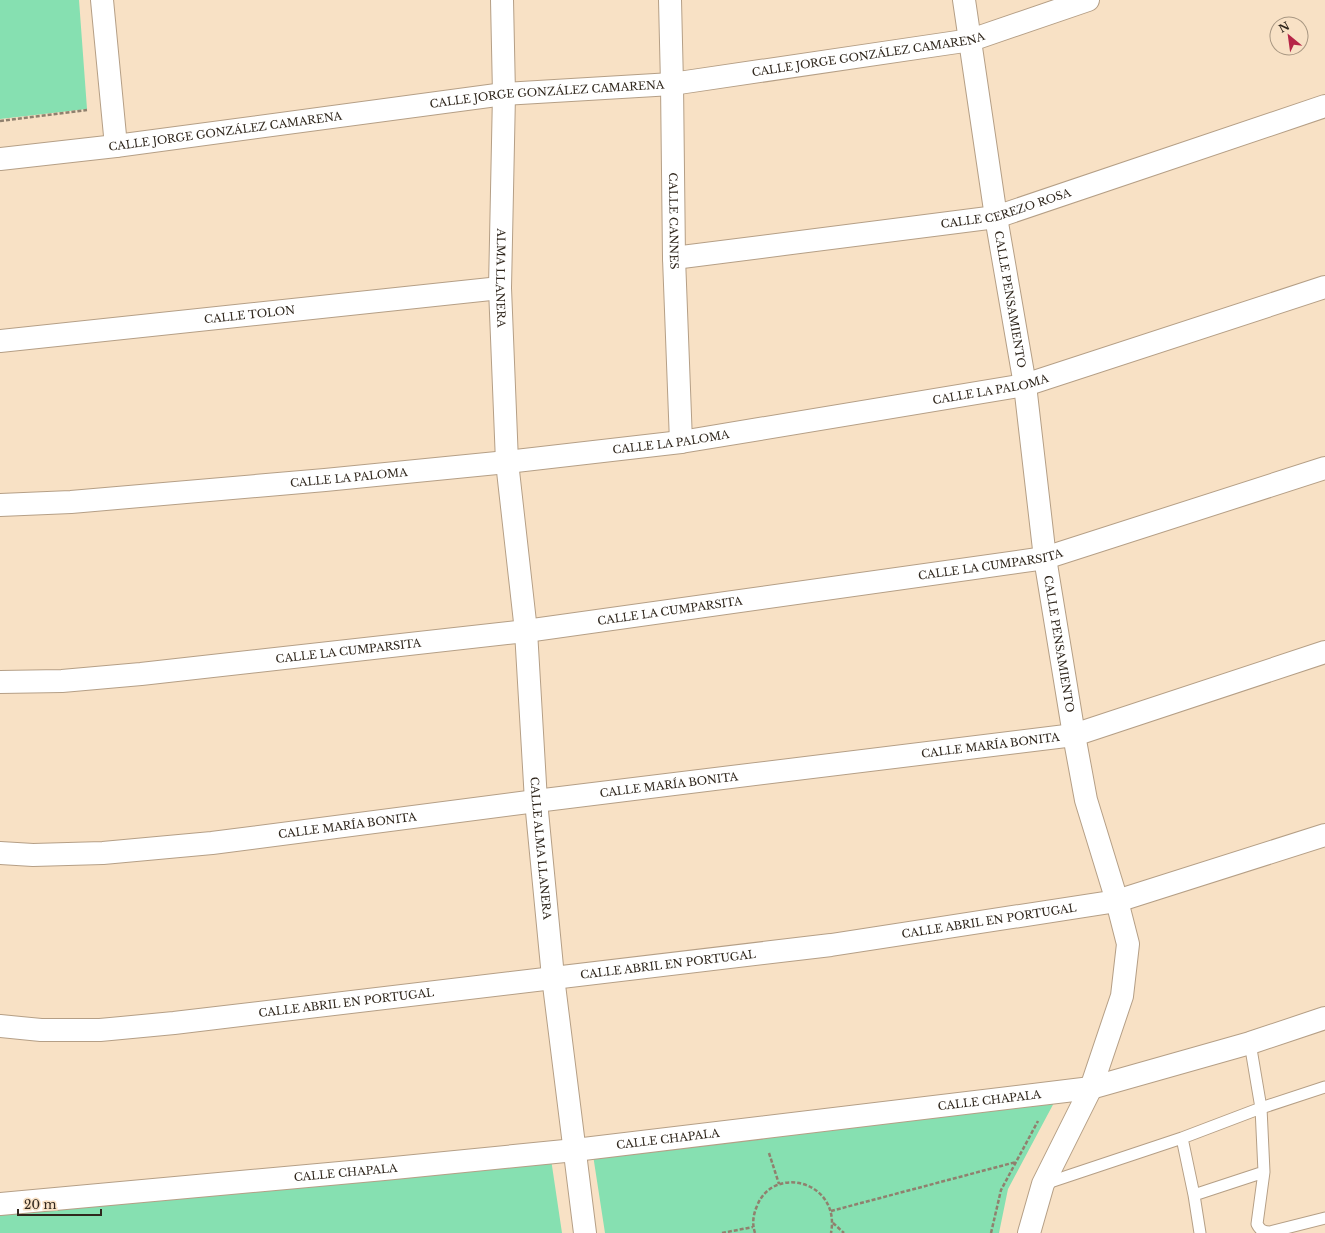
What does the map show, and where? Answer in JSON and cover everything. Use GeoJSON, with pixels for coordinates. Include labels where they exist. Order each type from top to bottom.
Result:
{"type":"FeatureCollection","features":[{"type":"Feature","properties":{"kind":"street"},"geometry":{"type":"LineString","coordinates":[[102,0],[116,146]]}},
{"type":"Feature","properties":{"kind":"street","name":"ALMA LLANERA"},"geometry":{"type":"LineString","coordinates":[[502,0],[504,94],[500,288],[507,462]]}},
{"type":"Feature","properties":{"kind":"street","name":"CALLE CANNES"},"geometry":{"type":"LineString","coordinates":[[670,0],[674,258],[681,442]]}},
{"type":"Feature","properties":{"kind":"street","name":"CALLE PENSAMIENTO"},"geometry":{"type":"LineString","coordinates":[[964,0],[996,217],[1025,384],[1045,558],[1074,735],[1086,800],[1117,901],[1128,944],[1122,996],[1091,1088],[1043,1184],[1029,1233]]}},
{"type":"Feature","properties":{"kind":"street","name":"CALLE JORGE GONZÁLEZ CAMARENA"},"geometry":{"type":"LineString","coordinates":[[0,160],[504,94],[672,84],[970,40],[1088,0]]}},
{"type":"Feature","properties":{"kind":"street","name":"CALLE CEREZO ROSA"},"geometry":{"type":"LineString","coordinates":[[674,258],[996,217],[1325,106]]}},
{"type":"Feature","properties":{"kind":"street","name":"CALLE LA PALOMA"},"geometry":{"type":"LineString","coordinates":[[0,505],[70,502],[325,480],[507,462],[681,442],[1025,384],[1325,287]]}},
{"type":"Feature","properties":{"kind":"street","name":"CALLE TOLON"},"geometry":{"type":"LineString","coordinates":[[0,341],[500,288]]}},
{"type":"Feature","properties":{"kind":"street","name":"CALLE ALMA LLANERA"},"geometry":{"type":"LineString","coordinates":[[507,462],[526,631],[536,801],[553,977],[585,1233]]}},
{"type":"Feature","properties":{"kind":"street","name":"CALLE LA CUMPARSITA"},"geometry":{"type":"LineString","coordinates":[[0,682],[62,681],[141,674],[526,631],[1045,558],[1325,468]]}},
{"type":"Feature","properties":{"kind":"street","name":"CALLE MARÍA BONITA"},"geometry":{"type":"LineString","coordinates":[[0,853],[33,855],[103,853],[204,844],[536,801],[1074,735],[1325,652]]}},
{"type":"Feature","properties":{"kind":"street","name":"CALLE ABRIL EN PORTUGAL"},"geometry":{"type":"LineString","coordinates":[[0,1026],[41,1030],[100,1030],[182,1022],[831,945],[1117,901],[1325,835]]}},
{"type":"Feature","properties":{"kind":"street","name":"CALLE CHAPALA"},"geometry":{"type":"LineString","coordinates":[[0,1204],[575,1150],[1091,1088],[1250,1043],[1325,1018]]}},
{"type":"Feature","properties":{"kind":"lane"},"geometry":{"type":"LineString","coordinates":[[1250,1043],[1261,1108],[1264,1172],[1257,1224],[1264,1232],[1270,1232],[1325,1218]]}},
{"type":"Feature","properties":{"kind":"lane"},"geometry":{"type":"LineString","coordinates":[[1043,1184],[1182,1138],[1261,1108],[1325,1087]]}},
{"type":"Feature","properties":{"kind":"lane"},"geometry":{"type":"LineString","coordinates":[[1182,1138],[1200,1233]]}},
{"type":"Feature","properties":{"kind":"lane"},"geometry":{"type":"LineString","coordinates":[[1194,1195],[1264,1172]]}},
{"type":"Feature","properties":{"kind":"path"},"geometry":{"type":"LineString","coordinates":[[0,121],[90,110]]}},
{"type":"Feature","properties":{"kind":"path"},"geometry":{"type":"LineString","coordinates":[[992,1233],[1001,1190],[1040,1117]]}},
{"type":"Feature","properties":{"kind":"path"},"geometry":{"type":"LineString","coordinates":[[768,1150],[779,1184]]}},
{"type":"Feature","properties":{"kind":"path"},"geometry":{"type":"LineString","coordinates":[[831,1210],[1016,1162]]}},
{"type":"Feature","properties":{"kind":"path"},"geometry":{"type":"LineString","coordinates":[[755,1233],[753,1227],[754,1214],[759,1201],[768,1191],[779,1184],[792,1182],[805,1184],[816,1190],[825,1199],[831,1210],[833,1223],[830,1233]]}},
{"type":"Feature","properties":{"kind":"path"},"geometry":{"type":"LineString","coordinates":[[833,1223],[844,1233]]}},
{"type":"Feature","properties":{"kind":"path"},"geometry":{"type":"LineString","coordinates":[[722,1233],[753,1227]]}},
{"type":"Feature","properties":{"kind":"green space"},"geometry":{"type":"Polygon","coordinates":[[[0,0],[79,0],[87,109],[0,119],[0,0]]]}},
{"type":"Feature","properties":{"kind":"green space"},"geometry":{"type":"Polygon","coordinates":[[[1056,1099],[1008,1189],[999,1233],[605,1233],[593,1155],[1056,1099]]]}},
{"type":"Feature","properties":{"kind":"green space"},"geometry":{"type":"Polygon","coordinates":[[[551,1159],[562,1233],[0,1233],[0,1207],[551,1159]]]}}]}
